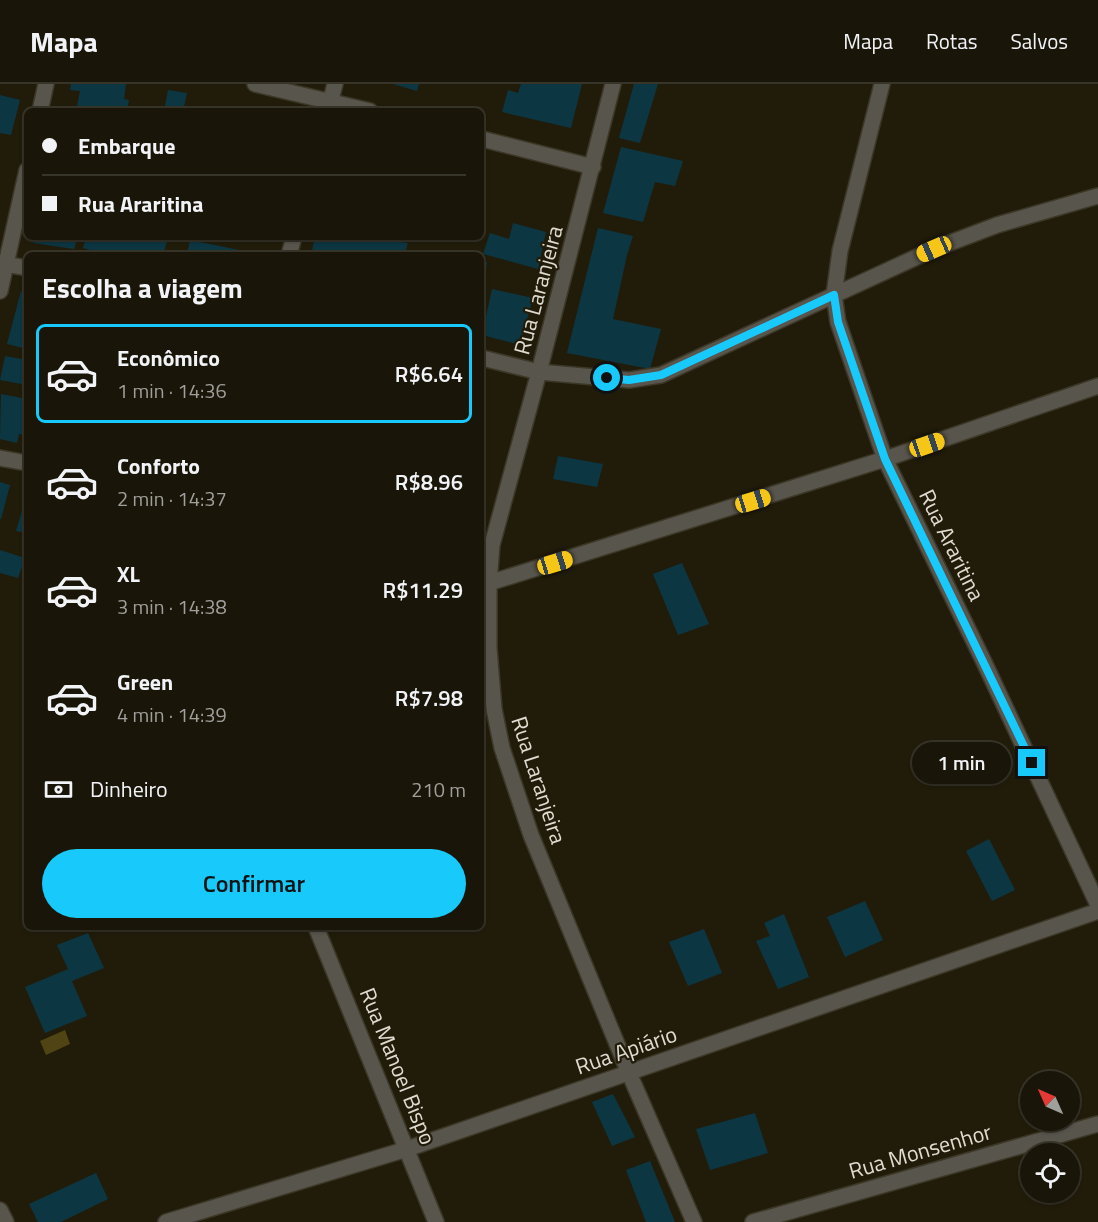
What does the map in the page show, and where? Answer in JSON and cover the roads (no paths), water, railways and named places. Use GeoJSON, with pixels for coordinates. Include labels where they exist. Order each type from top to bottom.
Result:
{"type":"FeatureCollection","features":[{"type":"Feature","properties":{"kind":"street"},"geometry":{"type":"LineString","coordinates":[[41,108],[46,84]]}},
{"type":"Feature","properties":{"kind":"street"},"geometry":{"type":"LineString","coordinates":[[255,84],[330,106],[346,108]]}},
{"type":"Feature","properties":{"kind":"street"},"geometry":{"type":"LineString","coordinates":[[330,106],[336,84]]}},
{"type":"Feature","properties":{"kind":"street","name":"Rua Laranjeira"},"geometry":{"type":"LineString","coordinates":[[613,84],[539,372],[487,544],[489,648],[494,709],[502,748],[531,835],[628,1073],[694,1222]]}},
{"type":"Feature","properties":{"kind":"street","name":"Rua Araritina"},"geometry":{"type":"LineString","coordinates":[[882,84],[840,251],[834,295],[838,322],[885,459],[984,662],[1098,905]]}},
{"type":"Feature","properties":{"kind":"street"},"geometry":{"type":"LineString","coordinates":[[484,140],[593,167]]}},
{"type":"Feature","properties":{"kind":"street"},"geometry":{"type":"LineString","coordinates":[[0,291],[3,264],[24,183]]}},
{"type":"Feature","properties":{"kind":"street"},"geometry":{"type":"LineString","coordinates":[[484,358],[539,372],[629,380],[661,375],[934,249],[976,233],[1098,196]]}},
{"type":"Feature","properties":{"kind":"street"},"geometry":{"type":"LineString","coordinates":[[3,264],[24,268]]}},
{"type":"Feature","properties":{"kind":"street"},"geometry":{"type":"LineString","coordinates":[[489,584],[885,459],[1098,386]]}},
{"type":"Feature","properties":{"kind":"street"},"geometry":{"type":"LineString","coordinates":[[0,458],[24,462]]}},
{"type":"Feature","properties":{"kind":"street","name":"Rua Apiário"},"geometry":{"type":"LineString","coordinates":[[166,1222],[407,1149],[1098,911]]}},
{"type":"Feature","properties":{"kind":"street","name":"Rua Manoel Bispo"},"geometry":{"type":"LineString","coordinates":[[317,930],[436,1222]]}},
{"type":"Feature","properties":{"kind":"street","name":"Rua Monsenhor"},"geometry":{"type":"LineString","coordinates":[[753,1222],[1098,1124]]}},
{"type":"Feature","properties":{"kind":"street"},"geometry":{"type":"LineString","coordinates":[[0,1210],[6,1222]]}}]}
